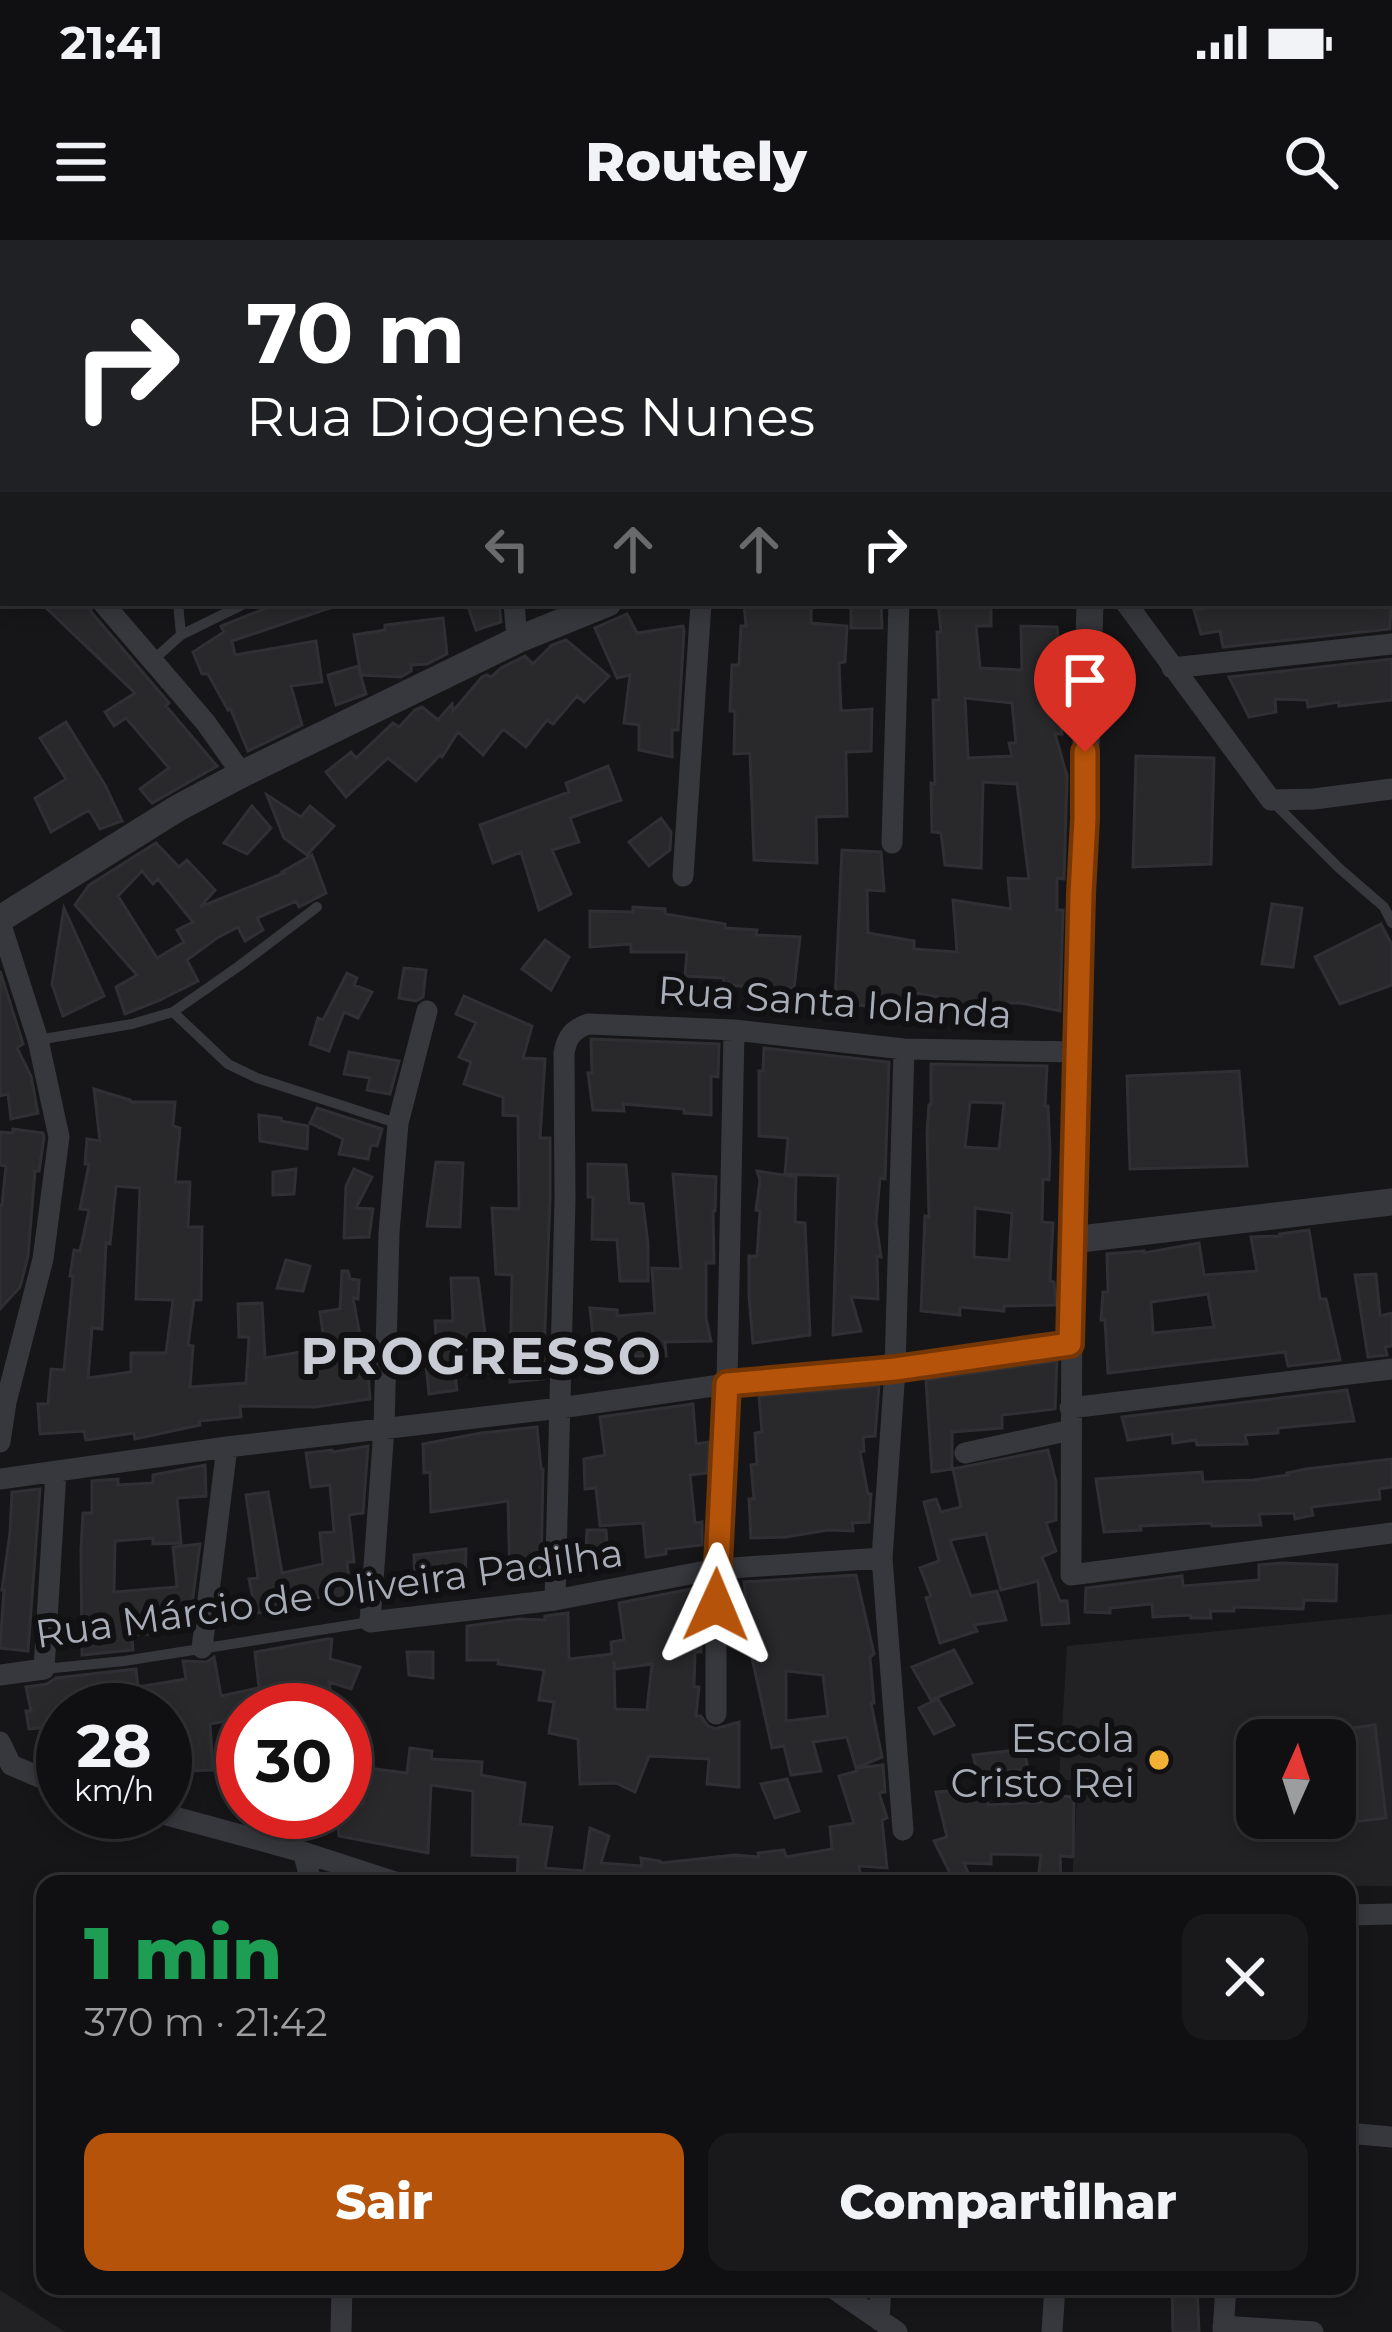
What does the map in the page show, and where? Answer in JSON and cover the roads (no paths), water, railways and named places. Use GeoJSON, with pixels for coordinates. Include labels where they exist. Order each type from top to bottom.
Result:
{"type":"FeatureCollection","features":[{"type":"Feature","properties":{"kind":"street"},"geometry":{"type":"LineString","coordinates":[[106,606],[206,723],[242,774]]}},
{"type":"Feature","properties":{"kind":"street"},"geometry":{"type":"LineString","coordinates":[[514,606],[517,640]]}},
{"type":"Feature","properties":{"kind":"street"},"geometry":{"type":"LineString","coordinates":[[0,1442],[3,1399],[44,1259],[59,1137],[38,1040],[0,921],[178,808],[242,774],[517,640],[601,606]]}},
{"type":"Feature","properties":{"kind":"street"},"geometry":{"type":"LineString","coordinates":[[683,875],[701,606]]}},
{"type":"Feature","properties":{"kind":"street"},"geometry":{"type":"LineString","coordinates":[[892,843],[899,606]]}},
{"type":"Feature","properties":{"kind":"street"},"geometry":{"type":"LineString","coordinates":[[1090,606],[1072,1240],[1071,1575],[1392,1533]]}},
{"type":"Feature","properties":{"kind":"street"},"geometry":{"type":"LineString","coordinates":[[1128,606],[1271,800],[1392,789]]}},
{"type":"Feature","properties":{"kind":"street"},"geometry":{"type":"LineString","coordinates":[[1172,668],[1392,644]]}},
{"type":"Feature","properties":{"kind":"street"},"geometry":{"type":"LineString","coordinates":[[370,1622],[398,1123],[427,1011]]}},
{"type":"Feature","properties":{"kind":"street","name":"Rua Santa Iolanda"},"geometry":{"type":"LineString","coordinates":[[560,1408],[564,1053],[575,1029],[588,1024],[734,1030],[904,1048],[1078,1052]]}},
{"type":"Feature","properties":{"kind":"street"},"geometry":{"type":"LineString","coordinates":[[716,1714],[716,1569],[727,1384],[734,1030]]}},
{"type":"Feature","properties":{"kind":"street"},"geometry":{"type":"LineString","coordinates":[[903,1830],[882,1558],[895,1369],[904,1048]]}},
{"type":"Feature","properties":{"kind":"street"},"geometry":{"type":"LineString","coordinates":[[1072,1240],[1392,1202]]}},
{"type":"Feature","properties":{"kind":"street"},"geometry":{"type":"LineString","coordinates":[[0,1479],[1070,1344]]}},
{"type":"Feature","properties":{"kind":"street"},"geometry":{"type":"LineString","coordinates":[[965,1453],[1070,1419],[1392,1369]]}},
{"type":"Feature","properties":{"kind":"street"},"geometry":{"type":"LineString","coordinates":[[555,1600],[560,1408]]}},
{"type":"Feature","properties":{"kind":"street"},"geometry":{"type":"LineString","coordinates":[[202,1648],[226,1447]]}},
{"type":"Feature","properties":{"kind":"street"},"geometry":{"type":"LineString","coordinates":[[44,1670],[56,1472]]}},
{"type":"Feature","properties":{"kind":"street","name":"Rua Márcio de Oliveira Padilha"},"geometry":{"type":"LineString","coordinates":[[370,1622],[555,1600],[716,1569],[882,1558]]}},
{"type":"Feature","properties":{"kind":"street","name":"Rua Márcio de Oliveira Padilha"},"geometry":{"type":"LineString","coordinates":[[0,1676],[44,1670]]}},
{"type":"Feature","properties":{"kind":"street"},"geometry":{"type":"LineString","coordinates":[[0,1742],[11,1765],[36,1776]]}},
{"type":"Feature","properties":{"kind":"street"},"geometry":{"type":"LineString","coordinates":[[192,1822],[373,1875]]}},
{"type":"Feature","properties":{"kind":"street"},"geometry":{"type":"LineString","coordinates":[[303,1852],[309,1875]]}},
{"type":"Feature","properties":{"kind":"street"},"geometry":{"type":"LineString","coordinates":[[1356,1916],[1392,1914]]}},
{"type":"Feature","properties":{"kind":"street"},"geometry":{"type":"LineString","coordinates":[[1356,2134],[1392,2137]]}},
{"type":"Feature","properties":{"kind":"street"},"geometry":{"type":"LineString","coordinates":[[341,2332],[342,2295]]}},
{"type":"Feature","properties":{"kind":"street"},"geometry":{"type":"LineString","coordinates":[[843,2295],[888,2326]]}},
{"type":"Feature","properties":{"kind":"street"},"geometry":{"type":"LineString","coordinates":[[883,2295],[888,2326]]}},
{"type":"Feature","properties":{"kind":"street"},"geometry":{"type":"LineString","coordinates":[[1052,2332],[1054,2295]]}},
{"type":"Feature","properties":{"kind":"street"},"geometry":{"type":"LineString","coordinates":[[1225,2295],[1223,2329],[1313,2332]]}},
{"type":"Feature","properties":{"kind":"lane"},"geometry":{"type":"LineString","coordinates":[[178,606],[181,634]]}},
{"type":"Feature","properties":{"kind":"lane"},"geometry":{"type":"LineString","coordinates":[[153,660],[181,634],[240,606]]}},
{"type":"Feature","properties":{"kind":"lane"},"geometry":{"type":"LineString","coordinates":[[1271,800],[1384,908],[1392,923]]}},
{"type":"Feature","properties":{"kind":"lane"},"geometry":{"type":"LineString","coordinates":[[38,1040],[172,1012],[316,908]]}},
{"type":"Feature","properties":{"kind":"lane"},"geometry":{"type":"LineString","coordinates":[[172,1012],[228,1064],[257,1078],[398,1123]]}},
{"type":"Feature","properties":{"kind":"lane","name":"Rua Márcio de Oliveira Padilha"},"geometry":{"type":"LineString","coordinates":[[44,1670],[370,1622]]}},
{"type":"Feature","properties":{"kind":"place","name":"Escola Cristo Rei"},"geometry":{"type":"Point","coordinates":[1159,1760]}},
{"type":"Feature","properties":{"kind":"district","name":"PROGRESSO"},"geometry":{"type":"Point","coordinates":[482,1356]}}]}
